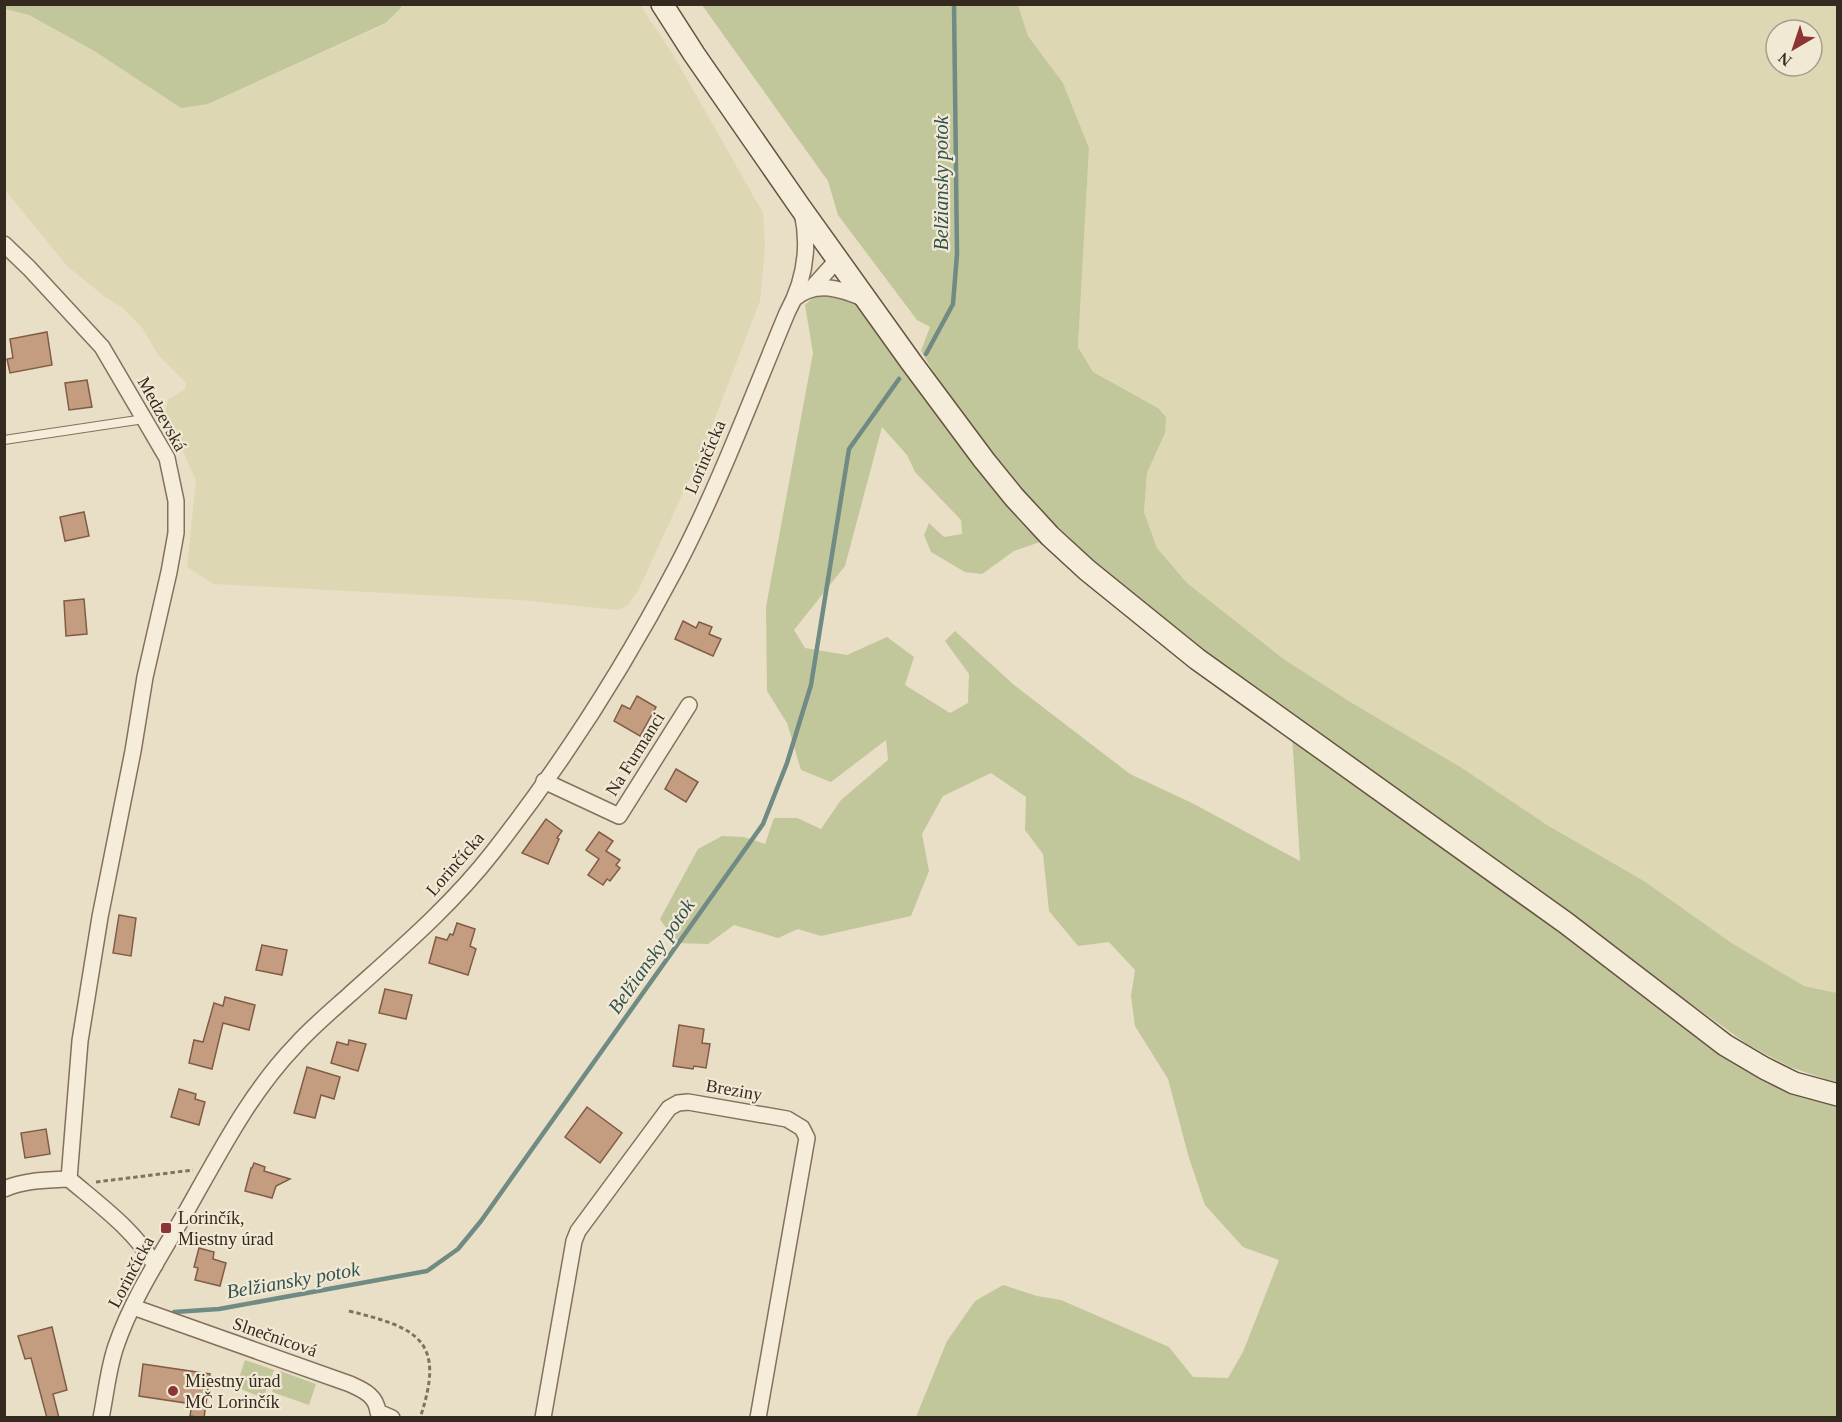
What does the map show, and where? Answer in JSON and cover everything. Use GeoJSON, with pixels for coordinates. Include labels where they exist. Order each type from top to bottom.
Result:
{"type":"FeatureCollection","features":[{"type":"Feature","properties":{"kind":"main road"},"geometry":{"type":"LineString","coordinates":[[662,4],[800,207],[917,371],[1014,498],[1050,536],[1128,605],[1206,665],[1566,923],[1725,1045],[1794,1083],[1838,1095]]}},
{"type":"Feature","properties":{"kind":"street","name":"Lorinčícka"},"geometry":{"type":"LineString","coordinates":[[101,1418],[115,1349],[133,1307],[250,1101],[295,1045],[422,930],[462,890],[544,782],[618,670],[676,567],[707,502],[795,298],[803,268],[806,237],[800,207]]}},
{"type":"Feature","properties":{"kind":"street","name":"Medzevská"},"geometry":{"type":"LineString","coordinates":[[4,244],[102,347],[167,458],[176,501],[176,533],[145,677],[100,918],[80,1041],[73,1182]]}},
{"type":"Feature","properties":{"kind":"street"},"geometry":{"type":"LineString","coordinates":[[803,268],[815,257],[834,254]]}},
{"type":"Feature","properties":{"kind":"street"},"geometry":{"type":"LineString","coordinates":[[795,298],[811,288],[834,254]]}},
{"type":"Feature","properties":{"kind":"street"},"geometry":{"type":"LineString","coordinates":[[811,288],[838,289],[866,299]]}},
{"type":"Feature","properties":{"kind":"street","name":"Na Furmanci"},"geometry":{"type":"LineString","coordinates":[[544,782],[619,816],[689,705]]}},
{"type":"Feature","properties":{"kind":"street","name":"Breziny"},"geometry":{"type":"LineString","coordinates":[[543,1418],[574,1241],[578,1231],[669,1108],[678,1103],[688,1102],[787,1119],[802,1128],[807,1138],[758,1418]]}},
{"type":"Feature","properties":{"kind":"street"},"geometry":{"type":"LineString","coordinates":[[4,1190],[16,1184],[32,1181],[73,1182],[123,1224],[155,1265]]}},
{"type":"Feature","properties":{"kind":"street","name":"Slnečnicová"},"geometry":{"type":"LineString","coordinates":[[133,1307],[350,1384],[372,1397],[382,1416]]}},
{"type":"Feature","properties":{"kind":"lane"},"geometry":{"type":"LineString","coordinates":[[4,440],[144,419]]}},
{"type":"Feature","properties":{"kind":"path"},"geometry":{"type":"LineString","coordinates":[[73,1182],[212,1168]]}},
{"type":"Feature","properties":{"kind":"path"},"geometry":{"type":"LineString","coordinates":[[349,1311],[383,1319],[408,1330],[424,1343],[429,1362],[430,1382],[420,1418]]}},
{"type":"Feature","properties":{"kind":"shaded area"},"geometry":{"type":"Polygon","coordinates":[[[1829,4],[1837,7],[1837,993],[1804,986],[1733,944],[1644,881],[1547,825],[1462,768],[1352,703],[1285,660],[1187,583],[1157,548],[1144,512],[1147,473],[1165,433],[1158,408],[1093,372],[1078,347],[1089,148],[1063,83],[1028,36],[1018,5],[1829,4]]]}},
{"type":"Feature","properties":{"kind":"shaded area"},"geometry":{"type":"Polygon","coordinates":[[[401,5],[640,5],[674,56],[763,213],[765,248],[760,301],[702,452],[638,591],[628,605],[618,610],[520,600],[214,584],[187,567],[196,480],[165,413],[168,400],[185,389],[186,383],[159,356],[143,329],[124,309],[105,297],[67,266],[5,190],[4,9],[29,15],[96,52],[208,104],[386,24],[401,8],[401,5]]]}},
{"type":"Feature","properties":{"kind":"green space"},"geometry":{"type":"Polygon","coordinates":[[[5,4],[401,4],[401,8],[386,23],[208,104],[181,108],[96,52],[29,15],[5,9],[5,4]]]}},
{"type":"Feature","properties":{"kind":"green space"},"geometry":{"type":"Polygon","coordinates":[[[702,5],[1018,5],[1028,36],[1063,83],[1089,148],[1078,347],[1093,372],[1158,408],[1166,417],[1165,433],[1147,473],[1144,512],[1157,548],[1187,583],[1285,660],[1352,703],[1462,768],[1547,825],[1644,881],[1733,944],[1804,986],[1837,993],[1837,1083],[1790,1067],[1747,1044],[1290,715],[1135,599],[1076,544],[1027,496],[950,400],[921,351],[930,327],[917,320],[838,215],[828,181],[702,5]]]}},
{"type":"Feature","properties":{"kind":"green space"},"geometry":{"type":"Polygon","coordinates":[[[817,294],[844,296],[861,305],[1043,541],[1014,551],[982,574],[965,572],[931,552],[924,535],[929,523],[944,537],[962,534],[961,520],[915,472],[907,455],[882,427],[845,566],[794,630],[805,648],[847,655],[887,637],[914,657],[905,685],[950,713],[968,703],[969,674],[945,641],[955,631],[1014,685],[1130,774],[1192,803],[1300,861],[1292,735],[1715,1045],[1837,1102],[1837,1417],[916,1417],[947,1341],[975,1301],[1003,1285],[1037,1296],[1061,1300],[1169,1347],[1193,1377],[1228,1378],[1243,1352],[1279,1260],[1243,1247],[1205,1205],[1189,1158],[1168,1079],[1135,1026],[1131,996],[1135,970],[1109,942],[1078,946],[1049,911],[1043,854],[1025,830],[1026,797],[991,773],[943,796],[922,834],[929,871],[911,916],[821,936],[798,929],[778,938],[734,925],[708,944],[676,943],[660,919],[698,849],[722,836],[744,837],[765,844],[774,818],[797,818],[821,829],[841,800],[888,760],[886,740],[831,782],[801,770],[787,723],[767,691],[766,607],[813,353],[805,305],[817,294]]]}},
{"type":"Feature","properties":{"kind":"green space"},"geometry":{"type":"Polygon","coordinates":[[[245,1360],[274,1370],[263,1398],[236,1387],[245,1360]]]}},
{"type":"Feature","properties":{"kind":"green space"},"geometry":{"type":"Polygon","coordinates":[[[280,1371],[316,1384],[309,1405],[272,1392],[280,1371]]]}},
{"type":"Feature","properties":{"kind":"building"},"geometry":{"type":"Polygon","coordinates":[[[47,332],[52,365],[10,373],[7,359],[13,358],[10,339],[47,332]]]}},
{"type":"Feature","properties":{"kind":"building"},"geometry":{"type":"Polygon","coordinates":[[[87,380],[92,407],[69,410],[65,383],[87,380]]]}},
{"type":"Feature","properties":{"kind":"building"},"geometry":{"type":"Polygon","coordinates":[[[84,512],[89,536],[65,541],[60,517],[84,512]]]}},
{"type":"Feature","properties":{"kind":"building"},"geometry":{"type":"Polygon","coordinates":[[[84,599],[87,634],[66,636],[64,601],[84,599]]]}},
{"type":"Feature","properties":{"kind":"building"},"geometry":{"type":"Polygon","coordinates":[[[683,621],[696,628],[699,622],[712,627],[709,634],[721,639],[713,656],[675,639],[683,621]]]}},
{"type":"Feature","properties":{"kind":"building"},"geometry":{"type":"Polygon","coordinates":[[[637,696],[656,707],[640,736],[614,721],[622,705],[630,709],[637,696]]]}},
{"type":"Feature","properties":{"kind":"building"},"geometry":{"type":"Polygon","coordinates":[[[676,769],[698,782],[686,802],[665,789],[676,769]]]}},
{"type":"Feature","properties":{"kind":"building"},"geometry":{"type":"Polygon","coordinates":[[[546,819],[562,831],[557,838],[559,839],[548,864],[522,853],[546,819]]]}},
{"type":"Feature","properties":{"kind":"building"},"geometry":{"type":"Polygon","coordinates":[[[599,832],[613,841],[606,851],[620,860],[616,865],[620,868],[610,881],[607,879],[603,885],[588,875],[599,859],[586,850],[599,832]]]}},
{"type":"Feature","properties":{"kind":"building"},"geometry":{"type":"Polygon","coordinates":[[[119,915],[136,918],[131,956],[113,953],[119,915]]]}},
{"type":"Feature","properties":{"kind":"building"},"geometry":{"type":"Polygon","coordinates":[[[457,923],[475,929],[470,946],[476,949],[468,975],[429,963],[436,937],[447,940],[450,934],[453,935],[457,923]]]}},
{"type":"Feature","properties":{"kind":"building"},"geometry":{"type":"Polygon","coordinates":[[[262,945],[287,950],[282,975],[256,970],[262,945]]]}},
{"type":"Feature","properties":{"kind":"building"},"geometry":{"type":"Polygon","coordinates":[[[385,989],[412,995],[406,1019],[379,1013],[385,989]]]}},
{"type":"Feature","properties":{"kind":"building"},"geometry":{"type":"Polygon","coordinates":[[[225,997],[255,1005],[249,1030],[223,1023],[212,1069],[189,1063],[194,1040],[203,1042],[214,1003],[223,1006],[225,997]]]}},
{"type":"Feature","properties":{"kind":"building"},"geometry":{"type":"Polygon","coordinates":[[[679,1025],[704,1029],[702,1043],[710,1044],[706,1068],[673,1066],[679,1025]]]}},
{"type":"Feature","properties":{"kind":"building"},"geometry":{"type":"Polygon","coordinates":[[[349,1040],[366,1044],[358,1071],[331,1063],[337,1042],[348,1045],[349,1040]]]}},
{"type":"Feature","properties":{"kind":"building"},"geometry":{"type":"Polygon","coordinates":[[[307,1067],[340,1077],[334,1099],[321,1095],[315,1118],[294,1113],[307,1067]]]}},
{"type":"Feature","properties":{"kind":"building"},"geometry":{"type":"Polygon","coordinates":[[[179,1089],[196,1094],[195,1099],[205,1102],[199,1125],[171,1117],[179,1089]]]}},
{"type":"Feature","properties":{"kind":"building"},"geometry":{"type":"Polygon","coordinates":[[[587,1107],[622,1133],[600,1163],[565,1137],[587,1107]]]}},
{"type":"Feature","properties":{"kind":"building"},"geometry":{"type":"Polygon","coordinates":[[[46,1129],[50,1154],[25,1158],[21,1133],[46,1129]]]}},
{"type":"Feature","properties":{"kind":"building"},"geometry":{"type":"Polygon","coordinates":[[[254,1163],[265,1167],[264,1171],[290,1179],[276,1186],[272,1198],[245,1191],[254,1163]]]}},
{"type":"Feature","properties":{"kind":"building"},"geometry":{"type":"Polygon","coordinates":[[[199,1248],[214,1252],[213,1259],[226,1263],[220,1286],[195,1280],[198,1268],[194,1267],[199,1248]]]}},
{"type":"Feature","properties":{"kind":"building"},"geometry":{"type":"Polygon","coordinates":[[[52,1327],[67,1390],[53,1394],[59,1418],[47,1418],[31,1358],[25,1359],[18,1336],[52,1327]]]}},
{"type":"Feature","properties":{"kind":"building","name":"Miestny úrad MČ Lorinčík"},"geometry":{"type":"Polygon","coordinates":[[[143,1364],[210,1374],[204,1418],[190,1416],[192,1404],[139,1396],[143,1364]]]}},
{"type":"Feature","properties":{"kind":"waterway","name":"Belžiansky potok"},"geometry":{"type":"LineString","coordinates":[[926,354],[953,304],[957,254],[954,4]]}},
{"type":"Feature","properties":{"kind":"waterway","name":"Belžiansky potok"},"geometry":{"type":"LineString","coordinates":[[174,1312],[219,1309],[427,1271],[458,1249],[481,1221],[763,824],[787,763],[811,685],[849,449],[899,379]]}},
{"type":"Feature","properties":{"kind":"place","name":"Lorinčík, Miestny úrad"},"geometry":{"type":"Point","coordinates":[166,1228]}},
{"type":"Feature","properties":{"kind":"place","name":"Miestny úrad MČ Lorinčík"},"geometry":{"type":"Point","coordinates":[173,1391]}}]}
